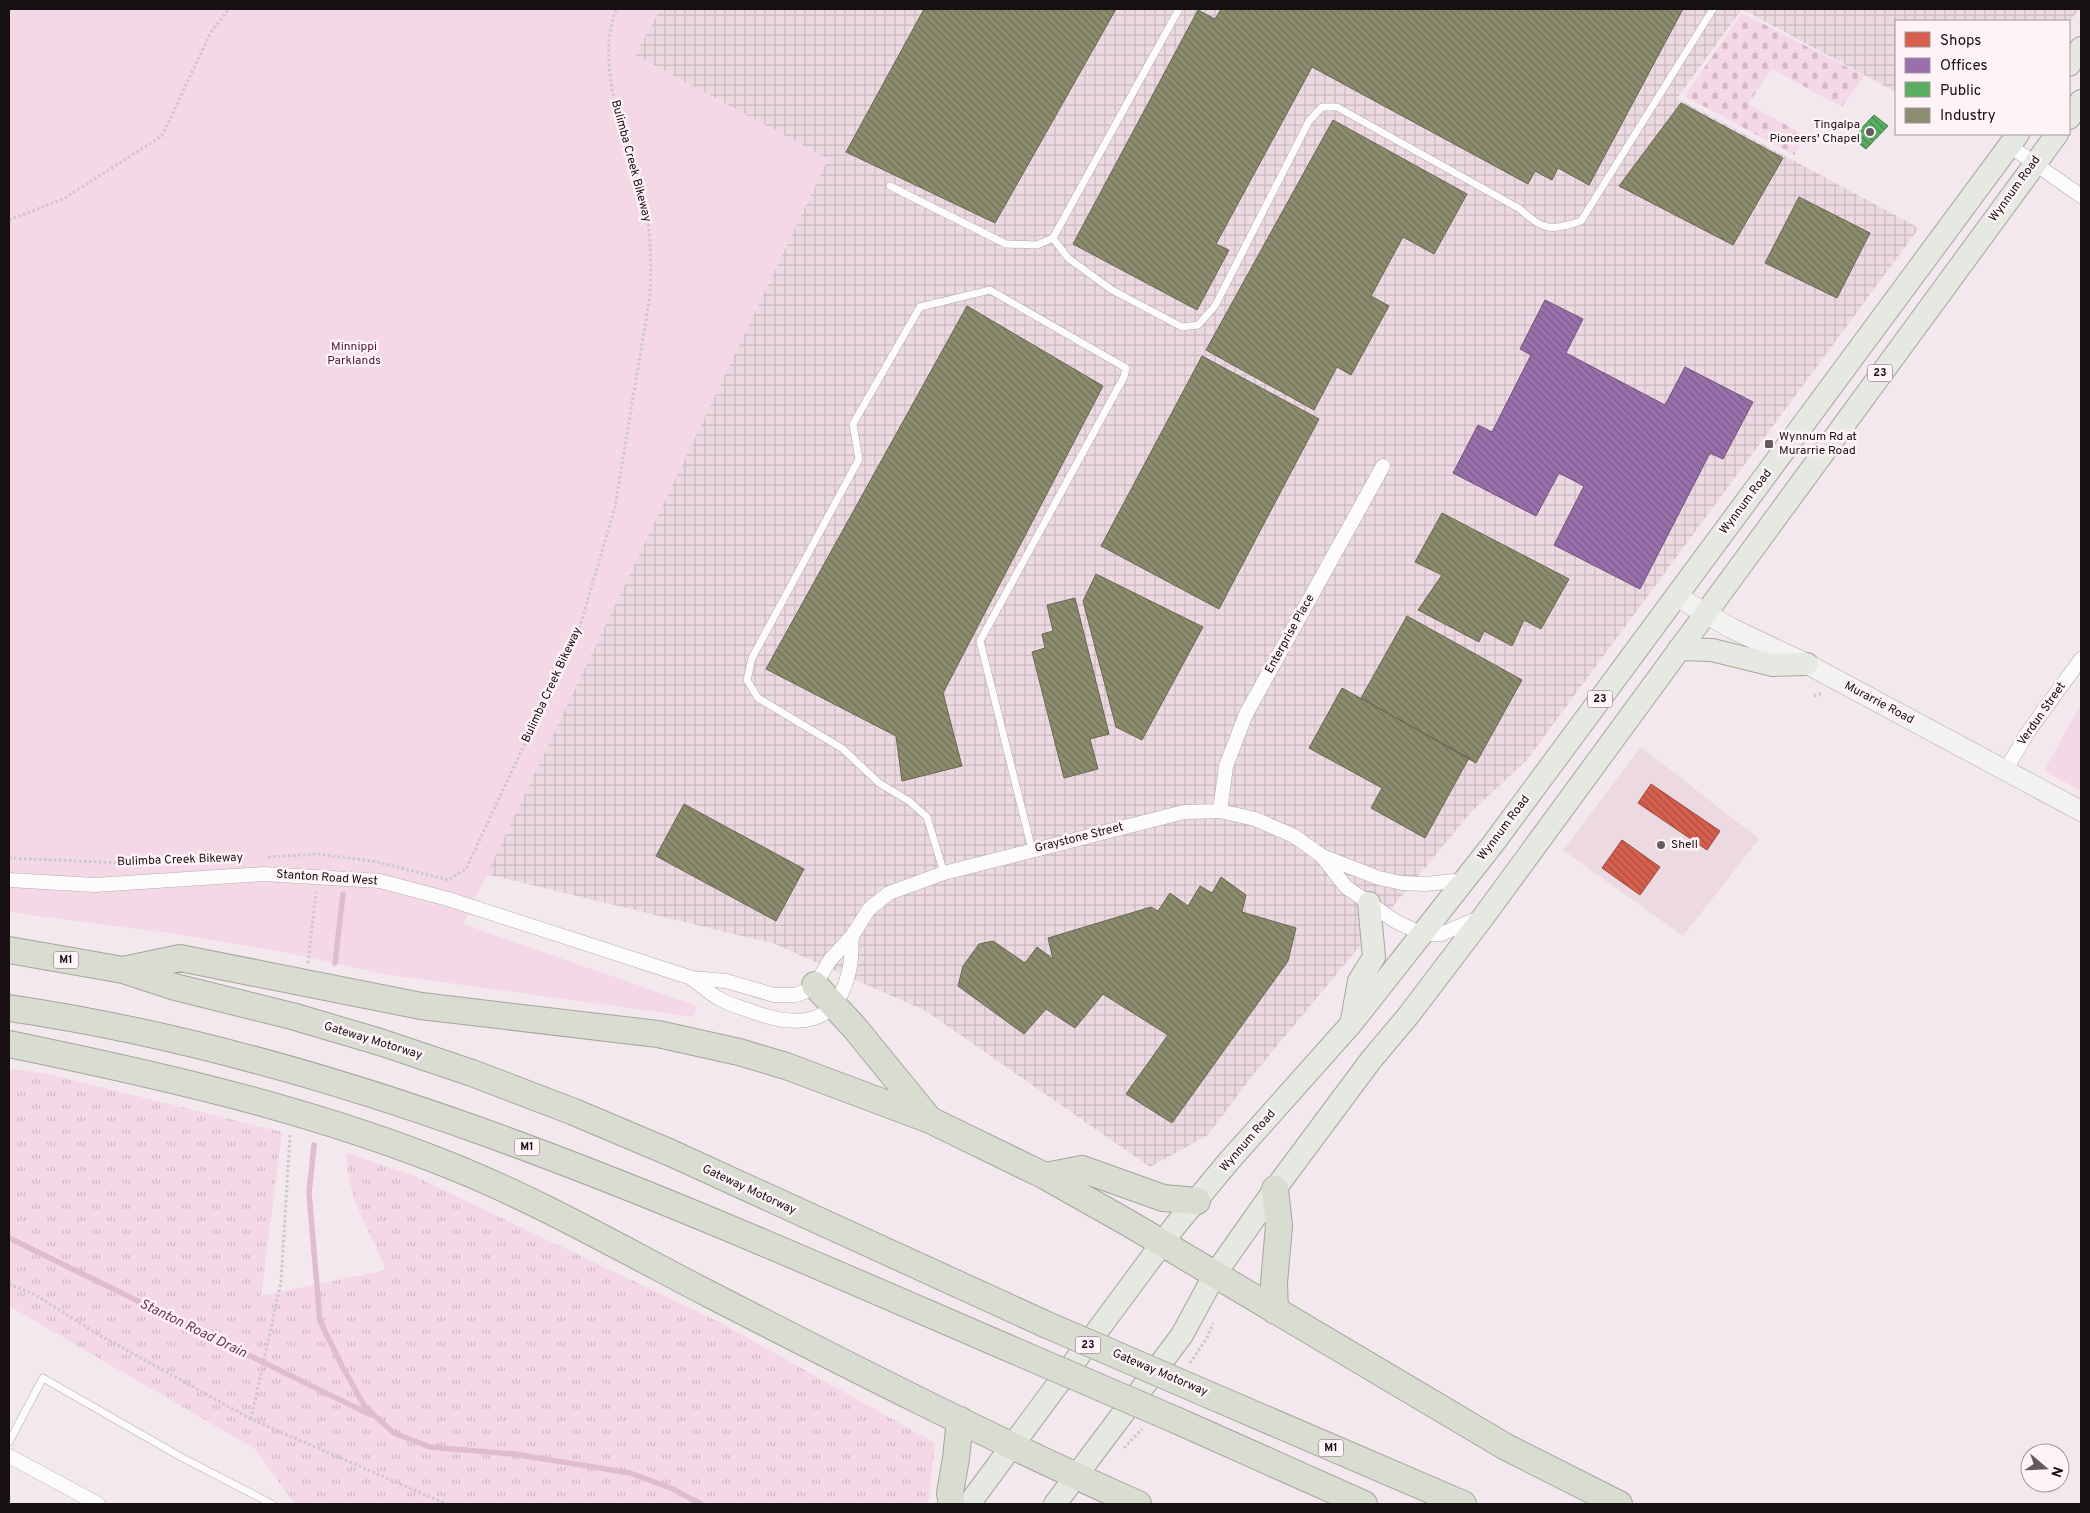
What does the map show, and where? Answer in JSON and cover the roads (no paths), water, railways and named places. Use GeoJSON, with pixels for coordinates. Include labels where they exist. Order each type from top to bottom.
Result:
{"type":"FeatureCollection","features":[{"type":"Feature","properties":{"kind":"highway","name":"Gateway Motorway"},"geometry":{"type":"LineString","coordinates":[[9,950],[123,970],[175,987],[292,1016],[380,1042],[565,1109],[671,1154],[1045,1324],[1463,1504]]}},
{"type":"Feature","properties":{"kind":"highway"},"geometry":{"type":"LineString","coordinates":[[123,970],[180,958],[421,1006],[658,1034],[739,1052],[786,1066],[930,1120],[1045,1176],[1215,1274],[1506,1447],[1619,1504]]}},
{"type":"Feature","properties":{"kind":"highway"},"geometry":{"type":"LineString","coordinates":[[815,985],[930,1120]]}},
{"type":"Feature","properties":{"kind":"highway","name":"M1"},"geometry":{"type":"LineString","coordinates":[[9,1008],[194,1045],[374,1093],[453,1120],[576,1167],[786,1252],[1178,1421],[1364,1504]]}},
{"type":"Feature","properties":{"kind":"highway"},"geometry":{"type":"LineString","coordinates":[[9,1044],[216,1089],[325,1121],[437,1161],[540,1207],[960,1420],[1138,1504]]}},
{"type":"Feature","properties":{"kind":"highway"},"geometry":{"type":"LineString","coordinates":[[1045,1176],[1082,1169],[1163,1198],[1197,1201]]}},
{"type":"Feature","properties":{"kind":"highway"},"geometry":{"type":"LineString","coordinates":[[1275,1189],[1279,1226],[1274,1283],[1275,1311]]}},
{"type":"Feature","properties":{"kind":"highway"},"geometry":{"type":"LineString","coordinates":[[952,1504],[950,1493],[960,1420]]}},
{"type":"Feature","properties":{"kind":"main road"},"geometry":{"type":"LineString","coordinates":[[2070,64],[2081,48]]}},
{"type":"Feature","properties":{"kind":"main road"},"geometry":{"type":"LineString","coordinates":[[2070,117],[2081,101]]}},
{"type":"Feature","properties":{"kind":"main road","name":"Wynnum Road"},"geometry":{"type":"LineString","coordinates":[[1056,1504],[1182,1335],[1215,1274],[1275,1189],[1371,1060],[1408,1016],[1484,916],[2055,135]]}},
{"type":"Feature","properties":{"kind":"main road","name":"Wynnum Road"},"geometry":{"type":"LineString","coordinates":[[969,1504],[1162,1244],[1351,1024],[1464,880],[2014,140]]}},
{"type":"Feature","properties":{"kind":"main road"},"geometry":{"type":"LineString","coordinates":[[1679,649],[1712,650],[1773,665],[1807,664]]}},
{"type":"Feature","properties":{"kind":"main road"},"geometry":{"type":"LineString","coordinates":[[1351,1024],[1359,982],[1374,957],[1369,903]]}},
{"type":"Feature","properties":{"kind":"street"},"geometry":{"type":"LineString","coordinates":[[2014,140],[2035,163],[2081,196]]}},
{"type":"Feature","properties":{"kind":"street","name":"Enterprise Place"},"geometry":{"type":"LineString","coordinates":[[1220,810],[1226,766],[1246,714],[1383,466]]}},
{"type":"Feature","properties":{"kind":"street","name":"Murarrie Road"},"geometry":{"type":"LineString","coordinates":[[1676,596],[2081,811]]}},
{"type":"Feature","properties":{"kind":"street","name":"Verdun Street"},"geometry":{"type":"LineString","coordinates":[[2006,771],[2028,732],[2081,660]]}},
{"type":"Feature","properties":{"kind":"street","name":"Graystone Street"},"geometry":{"type":"LineString","coordinates":[[815,985],[830,960],[852,936],[868,909],[878,900],[907,885],[1032,850],[1184,812],[1220,810],[1275,826],[1322,856],[1379,878],[1402,883],[1424,884],[1464,880]]}},
{"type":"Feature","properties":{"kind":"street","name":"Graystone Street"},"geometry":{"type":"LineString","coordinates":[[1322,856],[1346,887],[1400,924],[1422,934],[1446,933],[1484,916]]}},
{"type":"Feature","properties":{"kind":"street","name":"Stanton Road West"},"geometry":{"type":"LineString","coordinates":[[9,880],[94,885],[264,874],[380,881],[448,898],[692,978],[726,981],[785,996],[804,992],[815,985]]}},
{"type":"Feature","properties":{"kind":"street","name":"Graystone Street"},"geometry":{"type":"LineString","coordinates":[[833,1004],[841,992],[850,966],[852,936]]}},
{"type":"Feature","properties":{"kind":"street","name":"Stanton Road West"},"geometry":{"type":"LineString","coordinates":[[692,978],[719,999],[780,1021],[797,1022],[813,1020],[833,1004]]}},
{"type":"Feature","properties":{"kind":"street"},"geometry":{"type":"LineString","coordinates":[[9,1456],[98,1504]]}},
{"type":"Feature","properties":{"kind":"lane"},"geometry":{"type":"LineString","coordinates":[[890,186],[1006,244],[1037,245],[1053,238],[1179,9]]}},
{"type":"Feature","properties":{"kind":"lane"},"geometry":{"type":"LineString","coordinates":[[1053,238],[1068,258],[1112,290],[1182,327],[1198,325],[1215,306],[1309,121],[1322,107],[1337,107],[1520,209],[1534,222],[1556,229],[1581,221],[1713,9]]}},
{"type":"Feature","properties":{"kind":"lane"},"geometry":{"type":"LineString","coordinates":[[944,874],[927,817],[909,801],[879,783],[843,749],[758,698],[747,680],[752,658],[859,459],[853,424],[920,307],[990,290],[1126,368],[1124,377],[980,641],[1032,850]]}},
{"type":"Feature","properties":{"kind":"lane"},"geometry":{"type":"LineString","coordinates":[[9,1442],[43,1378],[181,1457],[272,1504]]}},
{"type":"Feature","properties":{"kind":"waterway"},"geometry":{"type":"LineString","coordinates":[[335,963],[343,894]]}},
{"type":"Feature","properties":{"kind":"waterway","name":"Stanton Road Drain"},"geometry":{"type":"LineString","coordinates":[[314,1145],[309,1193],[320,1321],[365,1407],[394,1433],[430,1447],[514,1454],[630,1473],[673,1489],[701,1504]]}},
{"type":"Feature","properties":{"kind":"waterway","name":"Stanton Road Drain"},"geometry":{"type":"LineString","coordinates":[[9,1238],[371,1415]]}},
{"type":"Feature","properties":{"kind":"place","name":"Tingalpa Pioneers' Chapel"},"geometry":{"type":"Point","coordinates":[1870,132]}},
{"type":"Feature","properties":{"kind":"place","name":"Wynnum Rd at Murarrie Road"},"geometry":{"type":"Point","coordinates":[1769,444]}},
{"type":"Feature","properties":{"kind":"place","name":"Shell"},"geometry":{"type":"Point","coordinates":[1661,845]}},
{"type":"Feature","properties":{"kind":"park label","name":"Minnippi Parklands"},"geometry":{"type":"Point","coordinates":[354,354]}}]}
